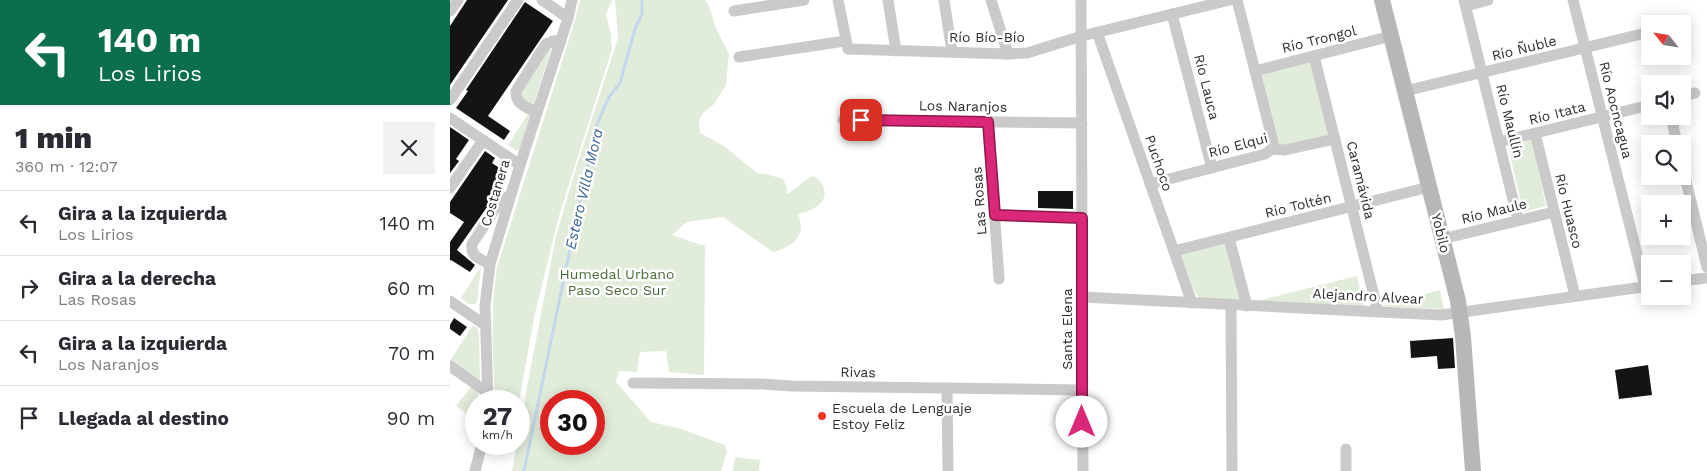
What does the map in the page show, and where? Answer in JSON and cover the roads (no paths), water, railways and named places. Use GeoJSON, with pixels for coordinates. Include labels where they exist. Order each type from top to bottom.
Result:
{"type":"FeatureCollection","features":[{"type":"Feature","properties":{"kind":"main road","name":"Yobilo"},"geometry":{"type":"LineString","coordinates":[[1382,0],[1460,312],[1473,471]]}},
{"type":"Feature","properties":{"kind":"street"},"geometry":{"type":"LineString","coordinates":[[450,11],[458,0]]}},
{"type":"Feature","properties":{"kind":"street"},"geometry":{"type":"LineString","coordinates":[[450,100],[518,0]]}},
{"type":"Feature","properties":{"kind":"street"},"geometry":{"type":"LineString","coordinates":[[542,0],[568,18]]}},
{"type":"Feature","properties":{"kind":"street","name":"Costanera"},"geometry":{"type":"LineString","coordinates":[[487,390],[485,325],[490,264],[536,112],[561,41],[572,0]]}},
{"type":"Feature","properties":{"kind":"street"},"geometry":{"type":"LineString","coordinates":[[734,11],[804,0]]}},
{"type":"Feature","properties":{"kind":"street"},"geometry":{"type":"LineString","coordinates":[[739,57],[845,41],[838,0]]}},
{"type":"Feature","properties":{"kind":"street"},"geometry":{"type":"LineString","coordinates":[[888,0],[896,51]]}},
{"type":"Feature","properties":{"kind":"street"},"geometry":{"type":"LineString","coordinates":[[944,0],[952,52]]}},
{"type":"Feature","properties":{"kind":"street"},"geometry":{"type":"LineString","coordinates":[[991,0],[1008,54]]}},
{"type":"Feature","properties":{"kind":"street"},"geometry":{"type":"LineString","coordinates":[[1081,0],[1082,36]]}},
{"type":"Feature","properties":{"kind":"street","name":"Río Bío-Bío"},"geometry":{"type":"LineString","coordinates":[[845,41],[846,47],[850,50],[1008,54],[1033,51],[1097,32],[1230,0]]}},
{"type":"Feature","properties":{"kind":"street"},"geometry":{"type":"LineString","coordinates":[[1237,0],[1273,142],[1272,149]]}},
{"type":"Feature","properties":{"kind":"street"},"geometry":{"type":"LineString","coordinates":[[1465,3],[1488,0]]}},
{"type":"Feature","properties":{"kind":"street","name":"Río Aocncagua"},"geometry":{"type":"LineString","coordinates":[[1573,0],[1602,117],[1641,260]]}},
{"type":"Feature","properties":{"kind":"street","name":"Río Maullín"},"geometry":{"type":"LineString","coordinates":[[1465,3],[1518,220]]}},
{"type":"Feature","properties":{"kind":"street","name":"Río Lauca"},"geometry":{"type":"LineString","coordinates":[[1172,14],[1212,168]]}},
{"type":"Feature","properties":{"kind":"street","name":"Puchoco"},"geometry":{"type":"LineString","coordinates":[[1097,32],[1192,303]]}},
{"type":"Feature","properties":{"kind":"street","name":"Río Ñuble"},"geometry":{"type":"LineString","coordinates":[[1405,91],[1641,34]]}},
{"type":"Feature","properties":{"kind":"street","name":"Santa Elena"},"geometry":{"type":"LineString","coordinates":[[1082,36],[1082,471]]}},
{"type":"Feature","properties":{"kind":"street","name":"Río Trongol"},"geometry":{"type":"LineString","coordinates":[[1255,70],[1391,36]]}},
{"type":"Feature","properties":{"kind":"street"},"geometry":{"type":"LineString","coordinates":[[536,112],[519,103],[516,91],[546,44],[550,41],[561,41]]}},
{"type":"Feature","properties":{"kind":"street","name":"Caramávida"},"geometry":{"type":"LineString","coordinates":[[1314,56],[1378,312]]}},
{"type":"Feature","properties":{"kind":"street","name":"Río Itata"},"geometry":{"type":"LineString","coordinates":[[1499,142],[1641,107]]}},
{"type":"Feature","properties":{"kind":"street"},"geometry":{"type":"LineString","coordinates":[[450,118],[520,165]]}},
{"type":"Feature","properties":{"kind":"street","name":"Los Naranjos"},"geometry":{"type":"LineString","coordinates":[[843,120],[1082,123]]}},
{"type":"Feature","properties":{"kind":"street","name":"Las Rosas"},"geometry":{"type":"LineString","coordinates":[[988,122],[999,279]]}},
{"type":"Feature","properties":{"kind":"street","name":"Río Huasco"},"geometry":{"type":"LineString","coordinates":[[1535,134],[1575,296]]}},
{"type":"Feature","properties":{"kind":"street","name":"Río Elqui"},"geometry":{"type":"LineString","coordinates":[[1150,184],[1266,154],[1272,149],[1284,150],[1335,139]]}},
{"type":"Feature","properties":{"kind":"street"},"geometry":{"type":"LineString","coordinates":[[450,188],[483,140]]}},
{"type":"Feature","properties":{"kind":"street"},"geometry":{"type":"LineString","coordinates":[[1687,185],[1707,266]]}},
{"type":"Feature","properties":{"kind":"street","name":"Río Toltén"},"geometry":{"type":"LineString","coordinates":[[1174,251],[1429,187]]}},
{"type":"Feature","properties":{"kind":"street"},"geometry":{"type":"LineString","coordinates":[[490,264],[474,256],[471,252],[472,244],[496,206],[510,195]]}},
{"type":"Feature","properties":{"kind":"street","name":"Río Maule"},"geometry":{"type":"LineString","coordinates":[[1442,239],[1554,212]]}},
{"type":"Feature","properties":{"kind":"street"},"geometry":{"type":"LineString","coordinates":[[995,215],[1082,218]]}},
{"type":"Feature","properties":{"kind":"street"},"geometry":{"type":"LineString","coordinates":[[1229,238],[1247,306]]}},
{"type":"Feature","properties":{"kind":"street"},"geometry":{"type":"LineString","coordinates":[[1691,280],[1707,278]]}},
{"type":"Feature","properties":{"kind":"street","name":"Alejandro Alvear"},"geometry":{"type":"LineString","coordinates":[[1082,297],[1441,315],[1641,287]]}},
{"type":"Feature","properties":{"kind":"street"},"geometry":{"type":"LineString","coordinates":[[450,301],[485,325]]}},
{"type":"Feature","properties":{"kind":"street"},"geometry":{"type":"LineString","coordinates":[[1231,305],[1232,471]]}},
{"type":"Feature","properties":{"kind":"street"},"geometry":{"type":"LineString","coordinates":[[450,366],[480,390]]}},
{"type":"Feature","properties":{"kind":"street","name":"Rivas"},"geometry":{"type":"LineString","coordinates":[[633,383],[1082,390]]}},
{"type":"Feature","properties":{"kind":"street"},"geometry":{"type":"LineString","coordinates":[[946,388],[948,471]]}},
{"type":"Feature","properties":{"kind":"street"},"geometry":{"type":"LineString","coordinates":[[1346,449],[1346,471]]}},
{"type":"Feature","properties":{"kind":"street"},"geometry":{"type":"LineString","coordinates":[[475,471],[479,455]]}},
{"type":"Feature","properties":{"kind":"waterway","name":"Estero Villa Mora"},"geometry":{"type":"LineString","coordinates":[[524,471],[595,129],[609,97],[620,83],[635,29],[642,14],[642,0]]}},
{"type":"Feature","properties":{"kind":"place","name":"Escuela de Lenguaje Estoy Feliz"},"geometry":{"type":"Point","coordinates":[822,416]}},
{"type":"Feature","properties":{"kind":"park label","name":"Humedal Urbano Paso Seco Sur"},"geometry":{"type":"Point","coordinates":[617,282]}}]}
